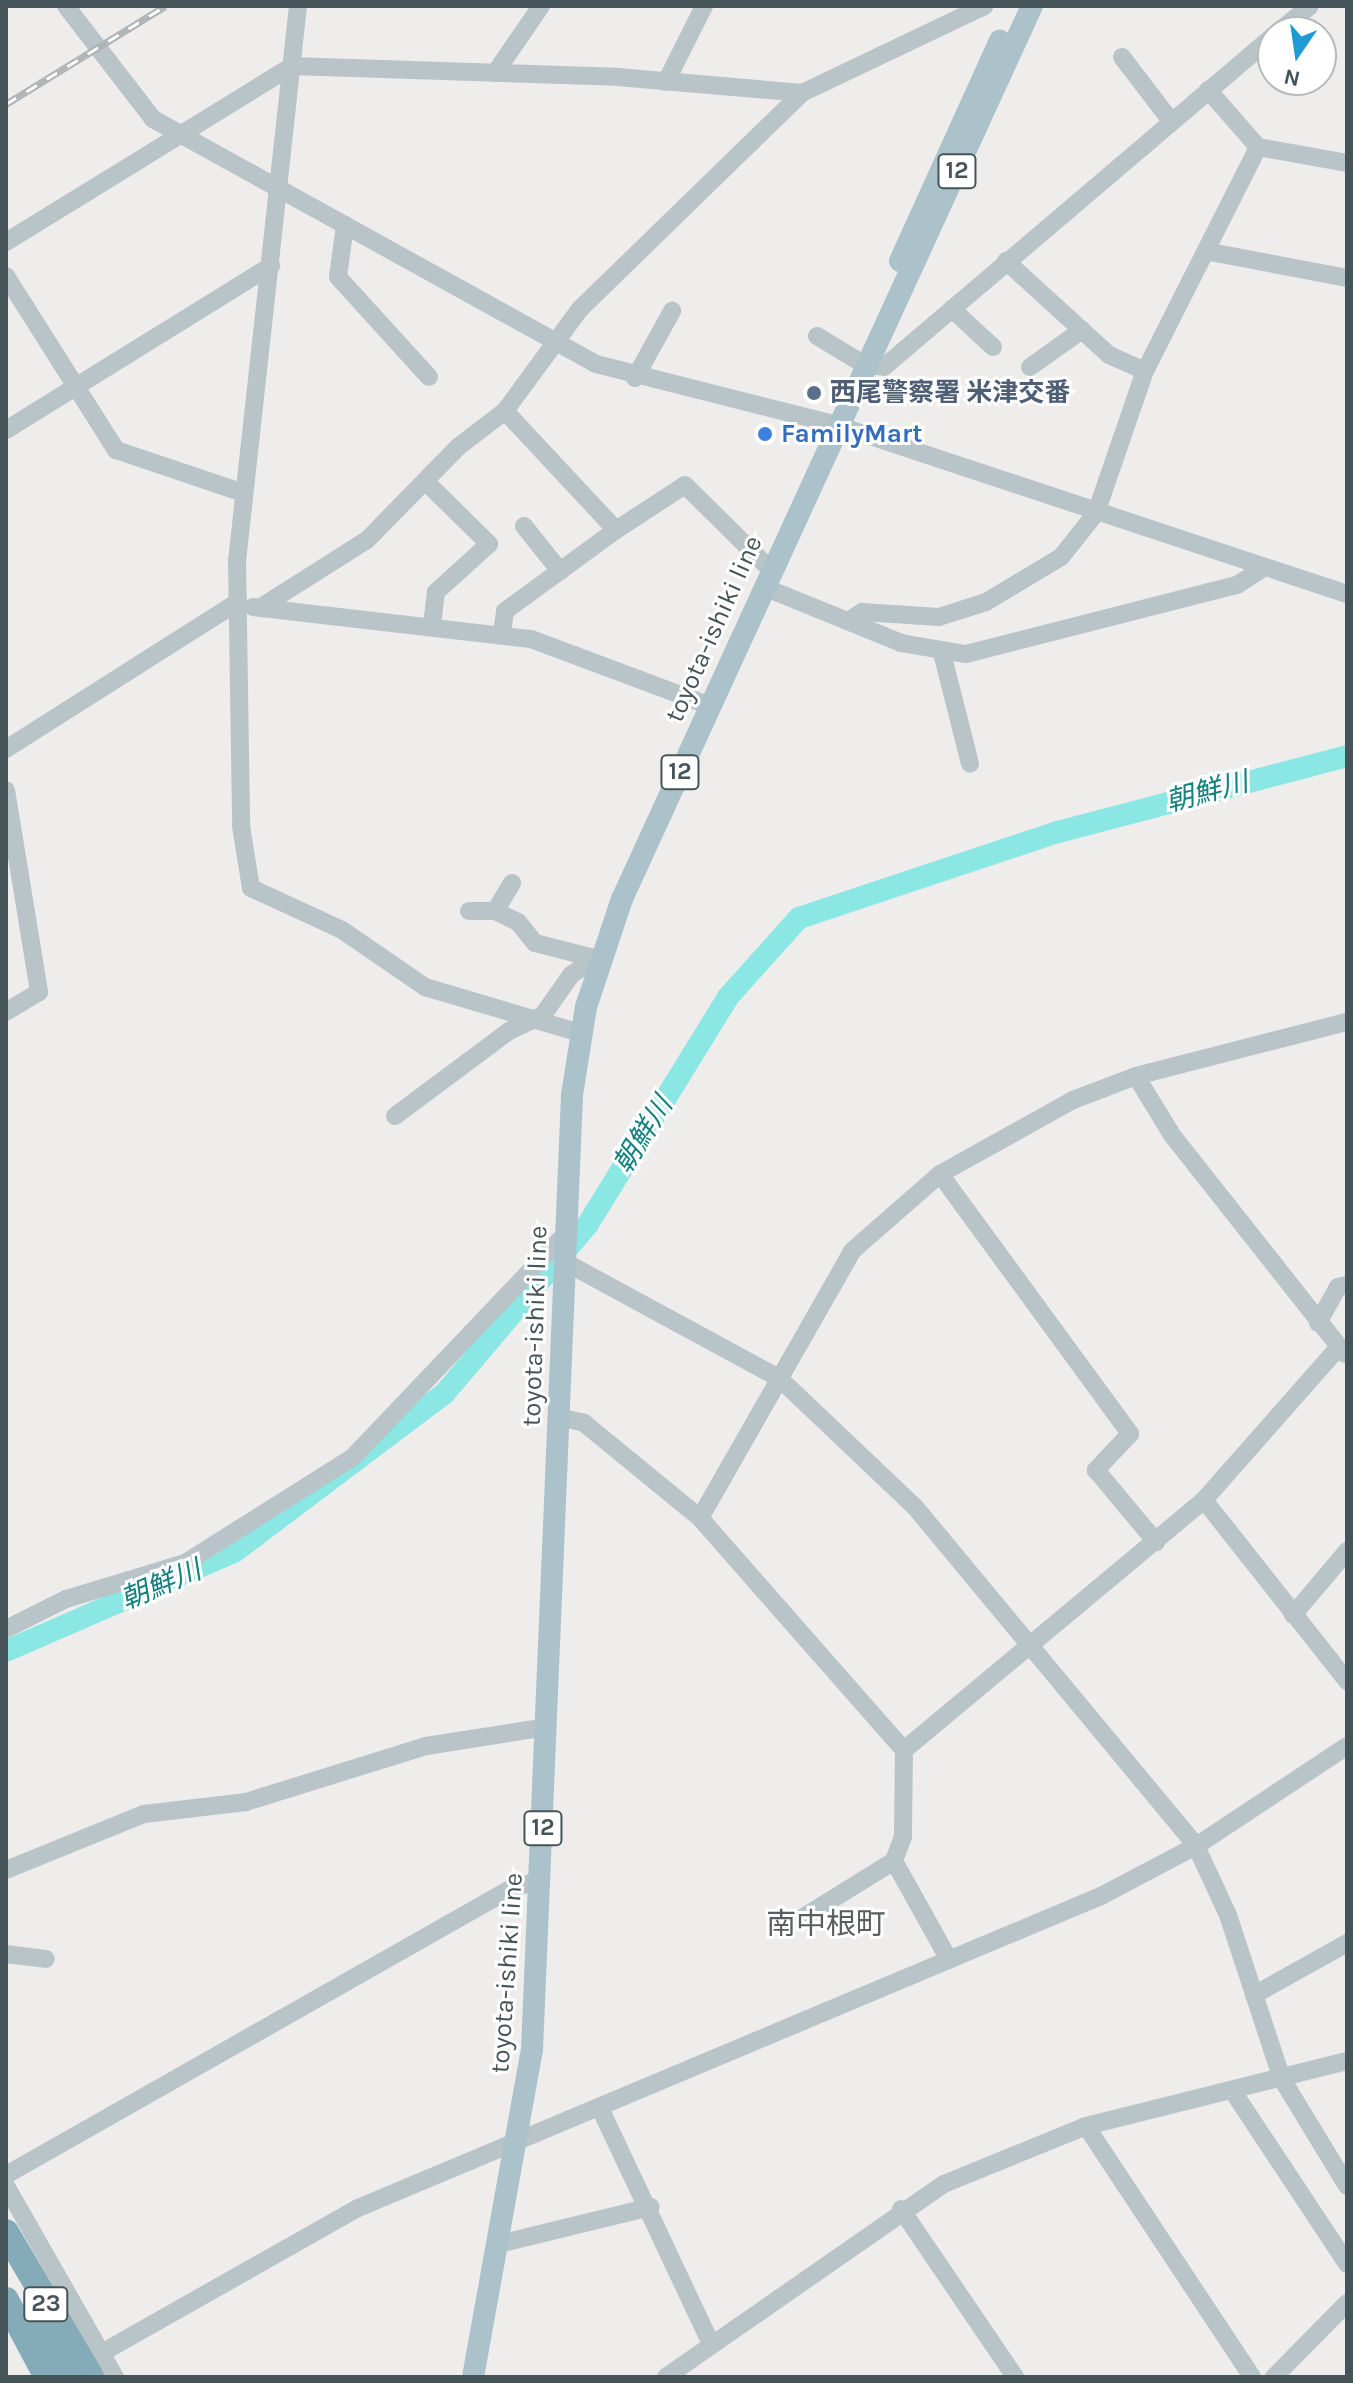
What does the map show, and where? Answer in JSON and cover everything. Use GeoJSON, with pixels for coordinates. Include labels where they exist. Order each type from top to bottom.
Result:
{"type":"FeatureCollection","features":[{"type":"Feature","properties":{"kind":"highway","name":"23"},"geometry":{"type":"LineString","coordinates":[[6,2232],[93,2371]]}},
{"type":"Feature","properties":{"kind":"highway","name":"23"},"geometry":{"type":"LineString","coordinates":[[6,2259],[93,2371]]}},
{"type":"Feature","properties":{"kind":"highway","name":"23"},"geometry":{"type":"LineString","coordinates":[[6,2300],[47,2377]]}},
{"type":"Feature","properties":{"kind":"highway","name":"23"},"geometry":{"type":"LineString","coordinates":[[6,2334],[27,2377]]}},
{"type":"Feature","properties":{"kind":"main road","name":"toyota-ishiki line"},"geometry":{"type":"LineString","coordinates":[[877,334],[890,283],[1016,6]]}},
{"type":"Feature","properties":{"kind":"main road","name":"toyota-ishiki line"},"geometry":{"type":"LineString","coordinates":[[473,2377],[518,2143],[532,2050],[565,1268],[580,1033],[597,957],[863,364],[1032,6]]}},
{"type":"Feature","properties":{"kind":"street"},"geometry":{"type":"LineString","coordinates":[[66,6],[128,93],[177,135],[559,341],[635,378],[837,425],[1262,569],[1347,594]]}},
{"type":"Feature","properties":{"kind":"street"},"geometry":{"type":"LineString","coordinates":[[298,6],[280,191],[241,492],[238,604],[241,826],[251,888],[342,930],[425,987],[580,1033]]}},
{"type":"Feature","properties":{"kind":"street"},"geometry":{"type":"LineString","coordinates":[[495,73],[541,6]]}},
{"type":"Feature","properties":{"kind":"street"},"geometry":{"type":"LineString","coordinates":[[666,82],[704,6]]}},
{"type":"Feature","properties":{"kind":"street"},"geometry":{"type":"LineString","coordinates":[[261,607],[338,563],[505,411],[580,309],[802,93],[984,6]]}},
{"type":"Feature","properties":{"kind":"street"},"geometry":{"type":"LineString","coordinates":[[817,336],[863,364],[884,367],[1257,49]]}},
{"type":"Feature","properties":{"kind":"street"},"geometry":{"type":"LineString","coordinates":[[1122,57],[1171,121]]}},
{"type":"Feature","properties":{"kind":"street"},"geometry":{"type":"LineString","coordinates":[[6,242],[292,66],[666,82],[802,93]]}},
{"type":"Feature","properties":{"kind":"street"},"geometry":{"type":"LineString","coordinates":[[1208,90],[1258,147],[1347,163]]}},
{"type":"Feature","properties":{"kind":"street"},"geometry":{"type":"LineString","coordinates":[[848,621],[862,612],[939,617],[986,602],[1049,570],[1096,513],[1145,371],[1210,252],[1258,147]]}},
{"type":"Feature","properties":{"kind":"street"},"geometry":{"type":"LineString","coordinates":[[345,225],[338,277],[429,377]]}},
{"type":"Feature","properties":{"kind":"street"},"geometry":{"type":"LineString","coordinates":[[1210,252],[1347,278]]}},
{"type":"Feature","properties":{"kind":"street"},"geometry":{"type":"LineString","coordinates":[[1006,261],[1109,355],[1145,371]]}},
{"type":"Feature","properties":{"kind":"street"},"geometry":{"type":"LineString","coordinates":[[6,430],[271,266]]}},
{"type":"Feature","properties":{"kind":"street"},"geometry":{"type":"LineString","coordinates":[[6,276],[76,388],[124,455],[241,492]]}},
{"type":"Feature","properties":{"kind":"street"},"geometry":{"type":"LineString","coordinates":[[952,309],[993,347]]}},
{"type":"Feature","properties":{"kind":"street"},"geometry":{"type":"LineString","coordinates":[[635,378],[672,311]]}},
{"type":"Feature","properties":{"kind":"street"},"geometry":{"type":"LineString","coordinates":[[1030,367],[1082,330]]}},
{"type":"Feature","properties":{"kind":"street"},"geometry":{"type":"LineString","coordinates":[[505,411],[616,530]]}},
{"type":"Feature","properties":{"kind":"street"},"geometry":{"type":"LineString","coordinates":[[425,481],[489,544],[436,592],[432,624]]}},
{"type":"Feature","properties":{"kind":"street"},"geometry":{"type":"LineString","coordinates":[[502,633],[505,611],[616,530],[685,485],[768,579],[848,621],[942,653],[966,654],[1237,585],[1262,569]]}},
{"type":"Feature","properties":{"kind":"street"},"geometry":{"type":"LineString","coordinates":[[524,526],[560,571]]}},
{"type":"Feature","properties":{"kind":"street"},"geometry":{"type":"LineString","coordinates":[[6,749],[238,604],[502,633],[586,655],[710,706]]}},
{"type":"Feature","properties":{"kind":"street"},"geometry":{"type":"LineString","coordinates":[[942,653],[970,764]]}},
{"type":"Feature","properties":{"kind":"street"},"geometry":{"type":"LineString","coordinates":[[6,790],[39,992],[6,1012]]}},
{"type":"Feature","properties":{"kind":"street"},"geometry":{"type":"LineString","coordinates":[[495,911],[512,883]]}},
{"type":"Feature","properties":{"kind":"street"},"geometry":{"type":"LineString","coordinates":[[469,911],[495,911],[518,922],[535,943],[597,957]]}},
{"type":"Feature","properties":{"kind":"street"},"geometry":{"type":"LineString","coordinates":[[395,1116],[533,1021],[597,957]]}},
{"type":"Feature","properties":{"kind":"street"},"geometry":{"type":"LineString","coordinates":[[700,1518],[852,1251],[940,1174],[1073,1100],[1136,1076],[1347,1022]]}},
{"type":"Feature","properties":{"kind":"street"},"geometry":{"type":"LineString","coordinates":[[904,1750],[1204,1500],[1343,1352],[1172,1135],[1136,1076]]}},
{"type":"Feature","properties":{"kind":"street"},"geometry":{"type":"LineString","coordinates":[[940,1174],[1130,1434],[1096,1470],[1156,1542]]}},
{"type":"Feature","properties":{"kind":"street"},"geometry":{"type":"LineString","coordinates":[[6,1629],[66,1599],[185,1563],[353,1457],[567,1235]]}},
{"type":"Feature","properties":{"kind":"street"},"geometry":{"type":"LineString","coordinates":[[565,1268],[779,1378],[915,1507],[1196,1846],[1254,1995],[1282,2079],[1347,2186]]}},
{"type":"Feature","properties":{"kind":"street"},"geometry":{"type":"LineString","coordinates":[[1318,1323],[1338,1287],[1347,1285]]}},
{"type":"Feature","properties":{"kind":"street"},"geometry":{"type":"LineString","coordinates":[[559,1417],[584,1423],[700,1518],[904,1750],[903,1837],[894,1861],[794,1923]]}},
{"type":"Feature","properties":{"kind":"street"},"geometry":{"type":"LineString","coordinates":[[1204,1500],[1347,1681]]}},
{"type":"Feature","properties":{"kind":"street"},"geometry":{"type":"LineString","coordinates":[[1293,1615],[1347,1551]]}},
{"type":"Feature","properties":{"kind":"street"},"geometry":{"type":"LineString","coordinates":[[6,1870],[144,1814],[246,1802],[426,1746],[548,1727]]}},
{"type":"Feature","properties":{"kind":"street"},"geometry":{"type":"LineString","coordinates":[[58,2377],[93,2371],[358,2208],[949,1960],[1196,1846],[1347,1746]]}},
{"type":"Feature","properties":{"kind":"street"},"geometry":{"type":"LineString","coordinates":[[894,1861],[949,1960]]}},
{"type":"Feature","properties":{"kind":"street"},"geometry":{"type":"LineString","coordinates":[[6,2175],[512,1888],[541,1880]]}},
{"type":"Feature","properties":{"kind":"street"},"geometry":{"type":"LineString","coordinates":[[1254,1995],[1347,1943]]}},
{"type":"Feature","properties":{"kind":"street"},"geometry":{"type":"LineString","coordinates":[[6,1954],[46,1959]]}},
{"type":"Feature","properties":{"kind":"street"},"geometry":{"type":"LineString","coordinates":[[666,2377],[901,2209],[1086,2126],[1347,2061]]}},
{"type":"Feature","properties":{"kind":"street"},"geometry":{"type":"LineString","coordinates":[[1232,2090],[1347,2264]]}},
{"type":"Feature","properties":{"kind":"street"},"geometry":{"type":"LineString","coordinates":[[600,2108],[651,2207],[711,2344]]}},
{"type":"Feature","properties":{"kind":"street"},"geometry":{"type":"LineString","coordinates":[[1086,2126],[1252,2377]]}},
{"type":"Feature","properties":{"kind":"street"},"geometry":{"type":"LineString","coordinates":[[6,2186],[93,2371]]}},
{"type":"Feature","properties":{"kind":"street"},"geometry":{"type":"LineString","coordinates":[[499,2244],[651,2207]]}},
{"type":"Feature","properties":{"kind":"street"},"geometry":{"type":"LineString","coordinates":[[901,2209],[1015,2377]]}},
{"type":"Feature","properties":{"kind":"street"},"geometry":{"type":"LineString","coordinates":[[1274,2377],[1347,2303]]}},
{"type":"Feature","properties":{"kind":"waterway","name":"朝鮮川"},"geometry":{"type":"LineString","coordinates":[[6,1651],[234,1552],[444,1394],[588,1224],[728,997],[799,918],[1058,832],[1347,756]]}},
{"type":"Feature","properties":{"kind":"railway"},"geometry":{"type":"LineString","coordinates":[[6,104],[165,6]]}},
{"type":"Feature","properties":{"kind":"place","name":"西尾警察署 米津交番"},"geometry":{"type":"Point","coordinates":[814,393]}},
{"type":"Feature","properties":{"kind":"place","name":"FamilyMart"},"geometry":{"type":"Point","coordinates":[765,434]}},
{"type":"Feature","properties":{"kind":"district","name":"南中根町"},"geometry":{"type":"Point","coordinates":[826,1924]}}]}
